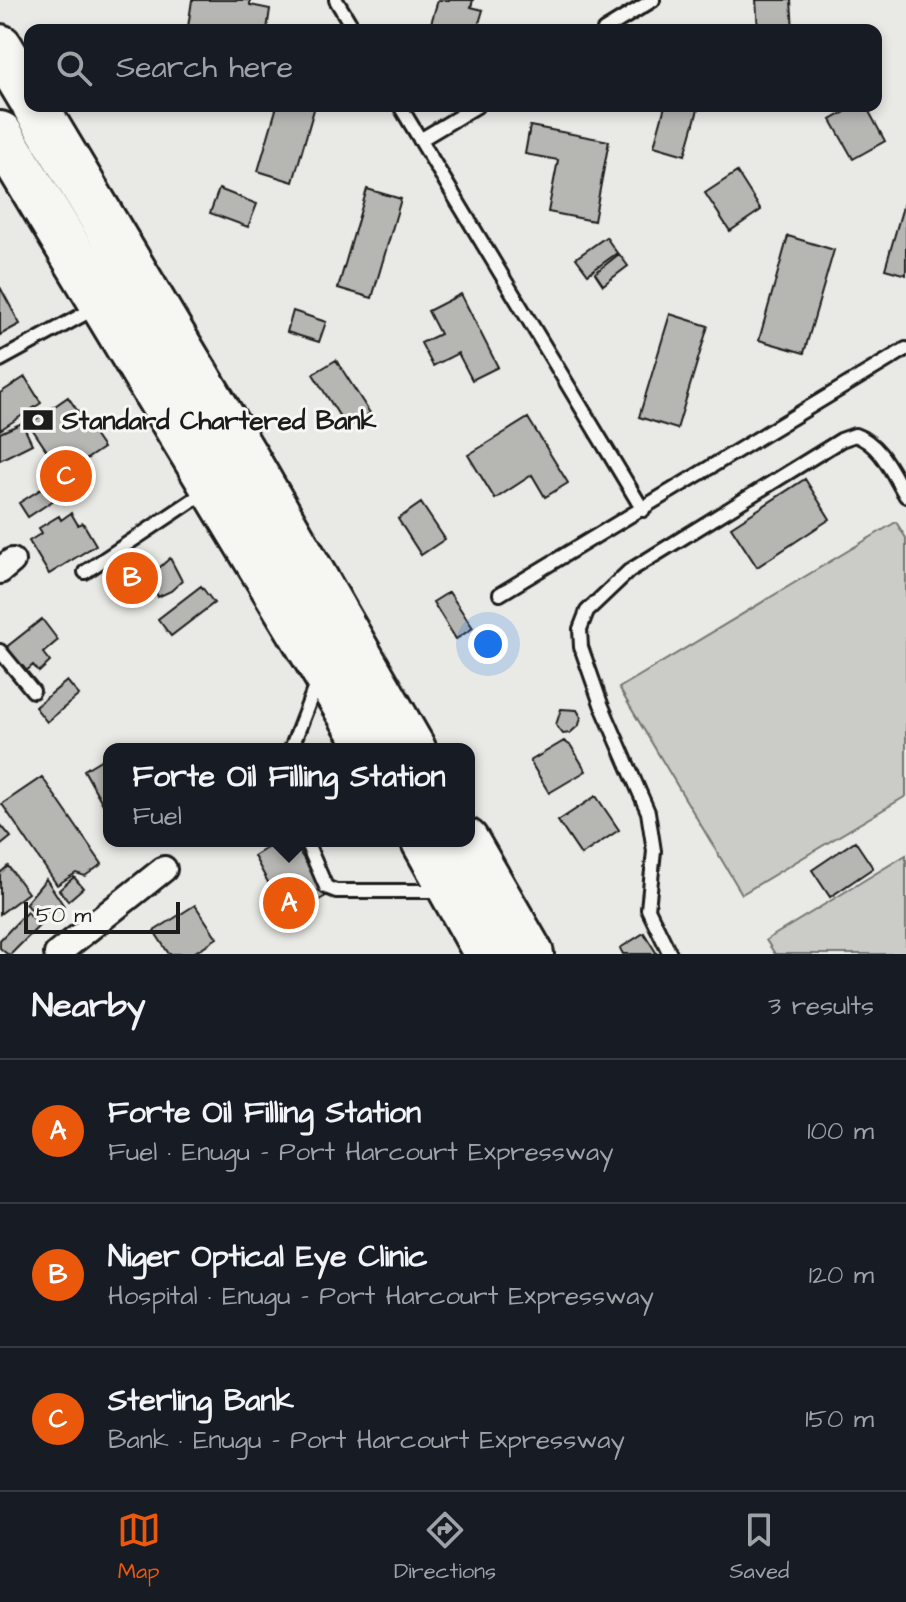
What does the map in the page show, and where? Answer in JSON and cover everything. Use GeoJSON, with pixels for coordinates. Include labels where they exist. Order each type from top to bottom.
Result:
{"type":"FeatureCollection","features":[{"type":"Feature","properties":{"kind":"highway"},"geometry":{"type":"LineString","coordinates":[[2,54],[24,88]]}},
{"type":"Feature","properties":{"kind":"highway"},"geometry":{"type":"LineString","coordinates":[[39,112],[246,458],[410,743]]}},
{"type":"Feature","properties":{"kind":"highway"},"geometry":{"type":"LineString","coordinates":[[3,145],[103,304],[211,488],[367,743]]}},
{"type":"Feature","properties":{"kind":"highway"},"geometry":{"type":"LineString","coordinates":[[427,847],[487,954]]}},
{"type":"Feature","properties":{"kind":"highway"},"geometry":{"type":"LineString","coordinates":[[469,847],[531,954]]}},
{"type":"Feature","properties":{"kind":"street"},"geometry":{"type":"LineString","coordinates":[[57,954],[164,869]]}},
{"type":"Feature","properties":{"kind":"lane"},"geometry":{"type":"LineString","coordinates":[[336,0],[350,24]]}},
{"type":"Feature","properties":{"kind":"lane"},"geometry":{"type":"LineString","coordinates":[[614,24],[653,0]]}},
{"type":"Feature","properties":{"kind":"lane"},"geometry":{"type":"LineString","coordinates":[[404,112],[643,510]]}},
{"type":"Feature","properties":{"kind":"lane"},"geometry":{"type":"LineString","coordinates":[[420,140],[467,112]]}},
{"type":"Feature","properties":{"kind":"lane"},"geometry":{"type":"LineString","coordinates":[[0,360],[103,304]]}},
{"type":"Feature","properties":{"kind":"lane"},"geometry":{"type":"LineString","coordinates":[[500,594],[906,349]]}},
{"type":"Feature","properties":{"kind":"lane"},"geometry":{"type":"LineString","coordinates":[[670,954],[648,909],[654,851],[648,812],[601,704],[581,647],[580,629],[587,611],[629,571],[841,440],[855,435],[868,439],[906,496]]}},
{"type":"Feature","properties":{"kind":"lane"},"geometry":{"type":"LineString","coordinates":[[85,572],[211,488]]}},
{"type":"Feature","properties":{"kind":"lane"},"geometry":{"type":"LineString","coordinates":[[0,651],[33,691]]}},
{"type":"Feature","properties":{"kind":"lane"},"geometry":{"type":"LineString","coordinates":[[293,743],[322,668]]}},
{"type":"Feature","properties":{"kind":"lane"},"geometry":{"type":"LineString","coordinates":[[309,847],[326,887],[336,891],[453,891]]}},
{"type":"Feature","properties":{"kind":"shaded area"},"geometry":{"type":"Polygon","coordinates":[[[896,522],[906,538],[906,796],[742,894],[619,688],[896,522]]]}},
{"type":"Feature","properties":{"kind":"shaded area"},"geometry":{"type":"Polygon","coordinates":[[[906,855],[906,954],[775,954],[766,940],[906,855]]]}},
{"type":"Feature","properties":{"kind":"building"},"geometry":{"type":"Polygon","coordinates":[[[192,0],[250,0],[250,5],[270,9],[268,24],[188,24],[192,0]]]}},
{"type":"Feature","properties":{"kind":"building"},"geometry":{"type":"Polygon","coordinates":[[[438,0],[473,0],[471,7],[483,10],[479,24],[431,24],[438,0]]]}},
{"type":"Feature","properties":{"kind":"building"},"geometry":{"type":"Polygon","coordinates":[[[756,0],[791,0],[793,24],[758,24],[756,0]]]}},
{"type":"Feature","properties":{"kind":"building"},"geometry":{"type":"Polygon","coordinates":[[[275,112],[313,112],[293,182],[258,171],[275,112]]]}},
{"type":"Feature","properties":{"kind":"building"},"geometry":{"type":"Polygon","coordinates":[[[663,112],[697,112],[685,155],[654,146],[663,112]]]}},
{"type":"Feature","properties":{"kind":"building"},"geometry":{"type":"Polygon","coordinates":[[[845,112],[869,112],[885,141],[853,159],[831,120],[845,112]]]}},
{"type":"Feature","properties":{"kind":"building"},"geometry":{"type":"Polygon","coordinates":[[[530,126],[609,141],[594,221],[548,212],[558,160],[525,154],[530,126]]]}},
{"type":"Feature","properties":{"kind":"building"},"geometry":{"type":"Polygon","coordinates":[[[737,172],[761,210],[730,231],[705,193],[737,172]]]}},
{"type":"Feature","properties":{"kind":"building"},"geometry":{"type":"Polygon","coordinates":[[[219,189],[257,204],[248,227],[210,213],[219,189]]]}},
{"type":"Feature","properties":{"kind":"building"},"geometry":{"type":"Polygon","coordinates":[[[367,189],[401,199],[372,298],[338,288],[367,189]]]}},
{"type":"Feature","properties":{"kind":"building"},"geometry":{"type":"Polygon","coordinates":[[[906,196],[906,275],[885,269],[906,196]]]}},
{"type":"Feature","properties":{"kind":"building"},"geometry":{"type":"Polygon","coordinates":[[[788,236],[834,250],[804,353],[759,340],[788,236]]]}},
{"type":"Feature","properties":{"kind":"building"},"geometry":{"type":"Polygon","coordinates":[[[606,237],[617,253],[588,274],[576,258],[606,237]]]}},
{"type":"Feature","properties":{"kind":"building"},"geometry":{"type":"Polygon","coordinates":[[[619,254],[628,266],[603,285],[595,273],[619,254]]]}},
{"type":"Feature","properties":{"kind":"building"},"geometry":{"type":"Polygon","coordinates":[[[0,287],[20,324],[0,335],[0,287]]]}},
{"type":"Feature","properties":{"kind":"building"},"geometry":{"type":"Polygon","coordinates":[[[461,294],[498,367],[472,380],[458,353],[433,366],[421,343],[440,334],[428,311],[461,294]]]}},
{"type":"Feature","properties":{"kind":"building"},"geometry":{"type":"Polygon","coordinates":[[[293,311],[326,322],[319,342],[287,332],[293,311]]]}},
{"type":"Feature","properties":{"kind":"building"},"geometry":{"type":"Polygon","coordinates":[[[670,314],[708,326],[677,429],[639,417],[670,314]]]}},
{"type":"Feature","properties":{"kind":"building"},"geometry":{"type":"Polygon","coordinates":[[[336,360],[370,413],[347,428],[313,374],[336,360]]]}},
{"type":"Feature","properties":{"kind":"building"},"geometry":{"type":"Polygon","coordinates":[[[25,377],[41,403],[0,430],[0,393],[25,377]]]}},
{"type":"Feature","properties":{"kind":"building"},"geometry":{"type":"Polygon","coordinates":[[[68,397],[103,448],[63,475],[29,424],[68,397]]]}},
{"type":"Feature","properties":{"kind":"building"},"geometry":{"type":"Polygon","coordinates":[[[528,418],[568,483],[545,497],[532,475],[495,499],[468,455],[528,418]]]}},
{"type":"Feature","properties":{"kind":"building"},"geometry":{"type":"Polygon","coordinates":[[[22,423],[32,444],[0,460],[0,433],[22,423]]]}},
{"type":"Feature","properties":{"kind":"building"},"geometry":{"type":"Polygon","coordinates":[[[805,479],[830,519],[757,567],[731,527],[805,479]]]}},
{"type":"Feature","properties":{"kind":"building"},"geometry":{"type":"Polygon","coordinates":[[[46,486],[54,500],[28,517],[19,503],[46,486]]]}},
{"type":"Feature","properties":{"kind":"building"},"geometry":{"type":"Polygon","coordinates":[[[421,503],[445,539],[421,555],[398,519],[421,503]]]}},
{"type":"Feature","properties":{"kind":"building"},"geometry":{"type":"Polygon","coordinates":[[[71,513],[78,525],[83,523],[96,545],[49,574],[29,541],[42,533],[39,528],[71,513]]]}},
{"type":"Feature","properties":{"kind":"building"},"geometry":{"type":"Polygon","coordinates":[[[170,558],[182,581],[158,597],[149,577],[170,558]]]}},
{"type":"Feature","properties":{"kind":"building"},"geometry":{"type":"Polygon","coordinates":[[[201,586],[214,603],[171,636],[158,619],[201,586]]]}},
{"type":"Feature","properties":{"kind":"building"},"geometry":{"type":"Polygon","coordinates":[[[449,592],[473,628],[456,639],[433,602],[449,592]]]}},
{"type":"Feature","properties":{"kind":"building"},"geometry":{"type":"Polygon","coordinates":[[[42,619],[58,640],[43,653],[50,662],[39,672],[33,665],[24,673],[4,649],[42,619]]]}},
{"type":"Feature","properties":{"kind":"building"},"geometry":{"type":"Polygon","coordinates":[[[67,681],[79,695],[47,722],[35,707],[67,681]]]}},
{"type":"Feature","properties":{"kind":"building"},"geometry":{"type":"Polygon","coordinates":[[[561,709],[577,710],[581,717],[579,725],[570,733],[563,734],[556,725],[561,709]]]}},
{"type":"Feature","properties":{"kind":"building"},"geometry":{"type":"Polygon","coordinates":[[[564,741],[571,746],[586,771],[549,793],[530,761],[564,741]]]}},
{"type":"Feature","properties":{"kind":"building"},"geometry":{"type":"Polygon","coordinates":[[[103,759],[103,804],[84,770],[103,759]]]}},
{"type":"Feature","properties":{"kind":"building"},"geometry":{"type":"Polygon","coordinates":[[[42,777],[102,864],[85,876],[76,873],[57,885],[2,804],[42,777]]]}},
{"type":"Feature","properties":{"kind":"building"},"geometry":{"type":"Polygon","coordinates":[[[596,796],[619,830],[581,855],[558,821],[596,796]]]}},
{"type":"Feature","properties":{"kind":"building"},"geometry":{"type":"Polygon","coordinates":[[[0,824],[11,837],[0,846],[0,824]]]}},
{"type":"Feature","properties":{"kind":"building"},"geometry":{"type":"Polygon","coordinates":[[[855,841],[873,868],[830,897],[812,870],[855,841]]]}},
{"type":"Feature","properties":{"kind":"building"},"geometry":{"type":"Polygon","coordinates":[[[268,847],[297,847],[326,896],[287,918],[254,856],[268,847]]]}},
{"type":"Feature","properties":{"kind":"building"},"geometry":{"type":"Polygon","coordinates":[[[8,866],[28,893],[0,914],[0,873],[8,866]]]}},
{"type":"Feature","properties":{"kind":"building"},"geometry":{"type":"Polygon","coordinates":[[[74,877],[83,888],[68,901],[59,890],[74,877]]]}},
{"type":"Feature","properties":{"kind":"building"},"geometry":{"type":"Polygon","coordinates":[[[46,879],[64,906],[44,919],[25,904],[46,879]]]}},
{"type":"Feature","properties":{"kind":"building"},"geometry":{"type":"Polygon","coordinates":[[[195,905],[217,938],[192,954],[169,954],[154,931],[195,905]]]}},
{"type":"Feature","properties":{"kind":"building"},"geometry":{"type":"Polygon","coordinates":[[[27,912],[40,925],[11,954],[7,954],[0,948],[0,940],[27,912]]]}},
{"type":"Feature","properties":{"kind":"building"},"geometry":{"type":"Polygon","coordinates":[[[644,933],[657,954],[623,954],[620,948],[644,933]]]}},
{"type":"Feature","properties":{"kind":"place","name":"Standard Chartered Bank"},"geometry":{"type":"Point","coordinates":[38,420]}},
{"type":"Feature","properties":{"kind":"place","name":"Sterling Bank"},"geometry":{"type":"Point","coordinates":[66,476]}},
{"type":"Feature","properties":{"kind":"place","name":"Niger Optical Eye Clinic"},"geometry":{"type":"Point","coordinates":[132,578]}},
{"type":"Feature","properties":{"kind":"place","name":"Forte Oil Filling Station"},"geometry":{"type":"Point","coordinates":[289,903]}}]}
